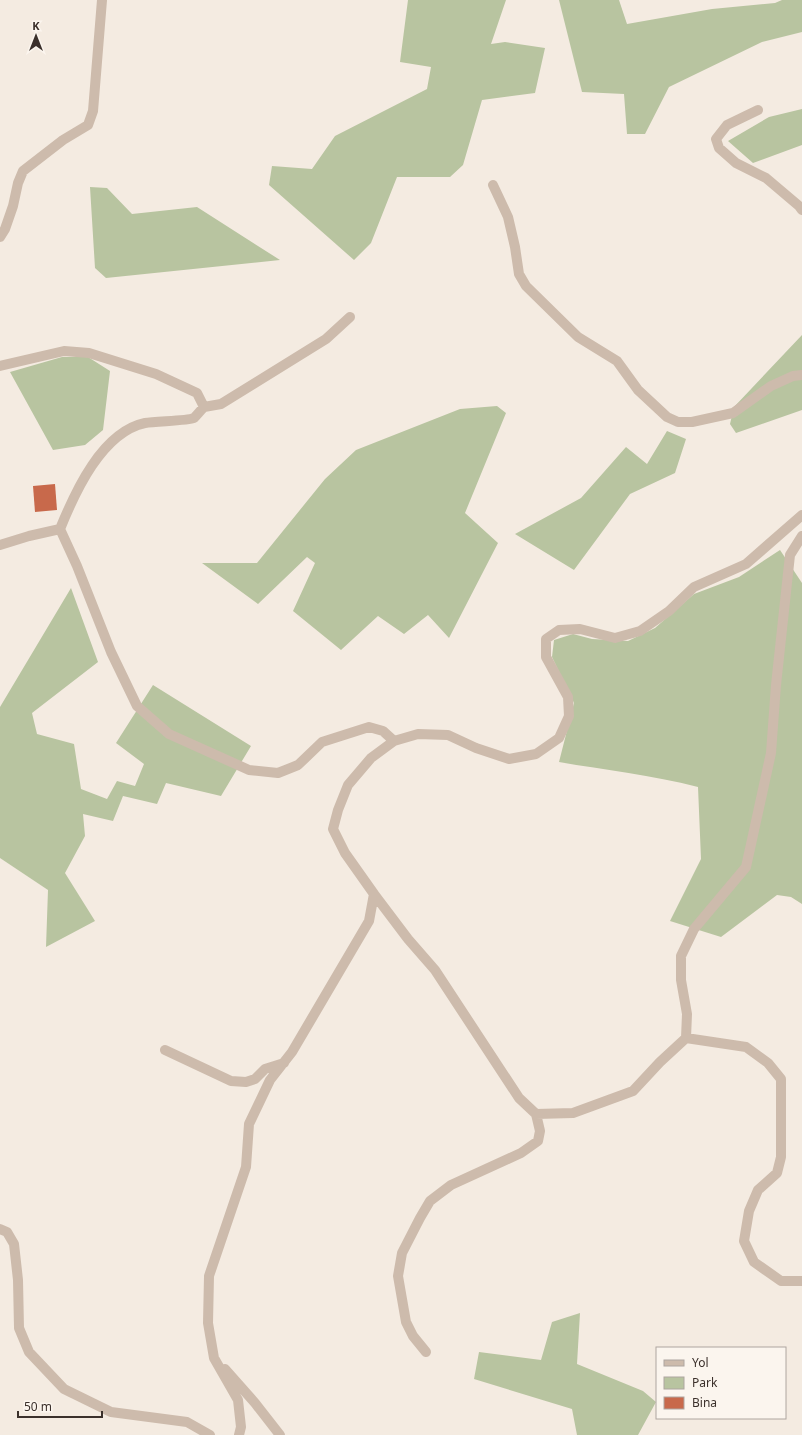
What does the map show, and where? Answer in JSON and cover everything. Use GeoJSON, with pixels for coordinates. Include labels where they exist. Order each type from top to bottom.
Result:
{"type":"FeatureCollection","features":[{"type":"Feature","properties":{"kind":"street"},"geometry":{"type":"LineString","coordinates":[[0,237],[6,229],[18,183],[23,171],[63,140],[88,125],[93,111],[102,0]]}},
{"type":"Feature","properties":{"kind":"street"},"geometry":{"type":"LineString","coordinates":[[758,110],[727,125],[716,139],[719,148],[736,163],[766,178],[802,210]]}},
{"type":"Feature","properties":{"kind":"street"},"geometry":{"type":"LineString","coordinates":[[493,185],[508,217],[519,274],[526,286],[578,337],[617,361],[638,390],[667,417],[678,422],[692,422],[733,413],[771,386],[793,376],[802,375]]}},
{"type":"Feature","properties":{"kind":"street"},"geometry":{"type":"LineString","coordinates":[[350,317],[326,339],[222,404],[204,407],[193,418],[144,423],[118,435],[89,468],[69,507],[60,529],[77,566],[111,652],[137,706],[169,734],[249,770],[278,773],[298,765],[322,742],[369,727],[384,731],[394,741]]}},
{"type":"Feature","properties":{"kind":"street"},"geometry":{"type":"LineString","coordinates":[[0,366],[64,351],[89,353],[156,374],[197,393],[204,407]]}},
{"type":"Feature","properties":{"kind":"street"},"geometry":{"type":"LineString","coordinates":[[426,1352],[413,1336],[406,1322],[398,1276],[402,1253],[430,1201],[451,1185],[521,1154],[538,1141],[540,1132],[536,1114],[519,1098],[435,970],[403,933],[345,853],[333,829],[338,810],[348,785],[371,758],[394,741],[418,734],[448,735],[476,748],[509,759],[536,754],[559,738],[569,716],[568,697],[546,657],[546,640],[559,630],[580,629],[615,638],[640,632],[669,611],[694,587],[746,564],[802,515]]}},
{"type":"Feature","properties":{"kind":"street"},"geometry":{"type":"LineString","coordinates":[[0,545],[29,536],[60,529]]}},
{"type":"Feature","properties":{"kind":"street"},"geometry":{"type":"LineString","coordinates":[[536,1114],[573,1113],[633,1091],[660,1062],[686,1038],[686,1014],[681,980],[681,956],[694,929],[746,867],[771,753],[776,685],[790,556],[802,536]]}},
{"type":"Feature","properties":{"kind":"street"},"geometry":{"type":"LineString","coordinates":[[239,1435],[241,1427],[238,1400],[214,1358],[208,1323],[210,1276],[246,1167],[249,1124],[270,1080],[292,1052],[369,921],[374,894]]}},
{"type":"Feature","properties":{"kind":"street"},"geometry":{"type":"LineString","coordinates":[[686,1038],[746,1047],[768,1063],[781,1079],[779,1162],[777,1173],[758,1190],[749,1211],[744,1241],[754,1262],[770,1274],[781,1281],[802,1281]]}},
{"type":"Feature","properties":{"kind":"street"},"geometry":{"type":"LineString","coordinates":[[165,1050],[231,1081],[246,1082],[255,1079],[265,1069],[284,1063]]}},
{"type":"Feature","properties":{"kind":"street"},"geometry":{"type":"LineString","coordinates":[[0,1230],[8,1232],[14,1244],[18,1280],[19,1328],[29,1352],[64,1389],[111,1412],[187,1422],[210,1435]]}},
{"type":"Feature","properties":{"kind":"street"},"geometry":{"type":"LineString","coordinates":[[214,1358],[255,1403],[280,1435]]}},
{"type":"Feature","properties":{"kind":"green space"},"geometry":{"type":"Polygon","coordinates":[[[408,0],[506,0],[491,44],[505,42],[545,48],[535,93],[482,100],[463,165],[450,177],[397,177],[371,243],[354,260],[269,185],[272,166],[312,169],[335,136],[427,89],[431,67],[400,62],[408,0]]]}},
{"type":"Feature","properties":{"kind":"green space"},"geometry":{"type":"Polygon","coordinates":[[[559,0],[619,0],[627,24],[712,9],[775,3],[782,0],[802,0],[802,32],[762,42],[669,87],[645,134],[627,134],[624,94],[582,92],[559,0]]]}},
{"type":"Feature","properties":{"kind":"green space"},"geometry":{"type":"Polygon","coordinates":[[[802,109],[802,145],[753,163],[728,141],[769,117],[802,109]]]}},
{"type":"Feature","properties":{"kind":"green space"},"geometry":{"type":"Polygon","coordinates":[[[90,187],[107,188],[132,214],[197,207],[280,260],[106,278],[95,268],[90,187]]]}},
{"type":"Feature","properties":{"kind":"green space"},"geometry":{"type":"Polygon","coordinates":[[[802,335],[802,410],[736,433],[730,424],[734,407],[802,335]]]}},
{"type":"Feature","properties":{"kind":"green space"},"geometry":{"type":"Polygon","coordinates":[[[62,357],[88,357],[110,371],[103,430],[85,445],[53,450],[10,372],[62,357]]]}},
{"type":"Feature","properties":{"kind":"green space"},"geometry":{"type":"Polygon","coordinates":[[[497,406],[506,413],[465,513],[498,543],[449,638],[428,615],[404,634],[378,616],[341,650],[293,611],[315,563],[307,557],[258,604],[202,563],[257,563],[325,479],[356,450],[460,409],[497,406]]]}},
{"type":"Feature","properties":{"kind":"green space"},"geometry":{"type":"Polygon","coordinates":[[[667,431],[686,439],[675,473],[630,494],[574,570],[515,534],[581,498],[626,447],[647,464],[667,431]]]}},
{"type":"Feature","properties":{"kind":"green space"},"geometry":{"type":"Polygon","coordinates":[[[780,550],[802,583],[802,904],[791,897],[777,895],[721,937],[670,921],[701,859],[698,787],[646,776],[559,762],[574,703],[552,657],[554,640],[573,634],[592,639],[628,641],[655,628],[694,594],[739,577],[780,550]]]}},
{"type":"Feature","properties":{"kind":"green space"},"geometry":{"type":"Polygon","coordinates":[[[71,588],[98,662],[32,713],[37,734],[74,744],[81,789],[107,799],[117,781],[135,786],[144,764],[116,743],[153,685],[251,746],[221,796],[166,783],[157,804],[123,796],[113,821],[83,814],[85,836],[65,873],[95,921],[46,947],[48,890],[0,858],[0,707],[71,588]]]}},
{"type":"Feature","properties":{"kind":"green space"},"geometry":{"type":"Polygon","coordinates":[[[580,1313],[577,1364],[643,1391],[656,1402],[638,1435],[577,1435],[572,1409],[474,1379],[479,1352],[541,1360],[552,1322],[580,1313]]]}},
{"type":"Feature","properties":{"kind":"building"},"geometry":{"type":"Polygon","coordinates":[[[55,484],[57,510],[35,512],[33,486],[55,484]]]}}]}
